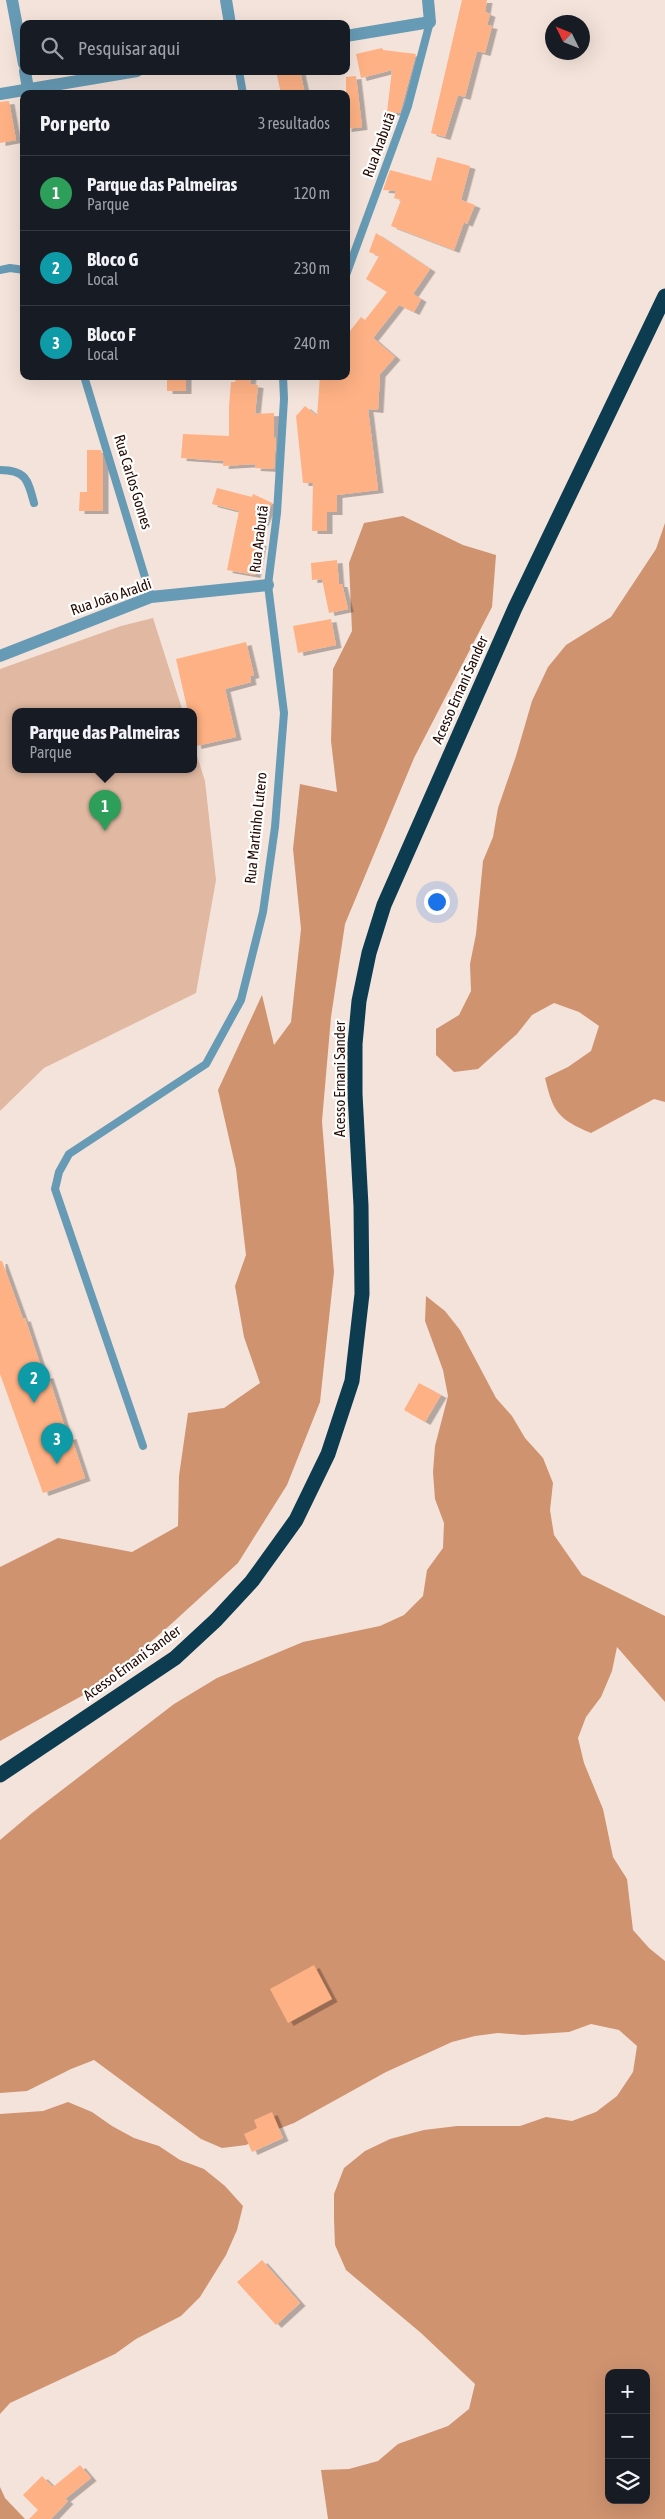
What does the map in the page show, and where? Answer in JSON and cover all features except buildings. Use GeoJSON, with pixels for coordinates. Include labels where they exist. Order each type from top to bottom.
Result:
{"type":"FeatureCollection","features":[{"type":"Feature","properties":{"kind":"highway","name":"Acesso Ernani Sander"},"geometry":{"type":"LineString","coordinates":[[0,1775],[175,1658],[216,1620],[252,1581],[296,1520],[328,1454],[352,1380],[362,1294],[355,1044],[359,1002],[369,953],[384,905],[516,608],[665,296]]}},
{"type":"Feature","properties":{"kind":"street"},"geometry":{"type":"LineString","coordinates":[[12,0],[20,43]]}},
{"type":"Feature","properties":{"kind":"street"},"geometry":{"type":"LineString","coordinates":[[226,0],[229,20]]}},
{"type":"Feature","properties":{"kind":"street"},"geometry":{"type":"LineString","coordinates":[[350,35],[430,22],[428,0]]}},
{"type":"Feature","properties":{"kind":"street"},"geometry":{"type":"LineString","coordinates":[[26,75],[28,89]]}},
{"type":"Feature","properties":{"kind":"street"},"geometry":{"type":"LineString","coordinates":[[22,90],[112,75]]}},
{"type":"Feature","properties":{"kind":"street"},"geometry":{"type":"LineString","coordinates":[[0,94],[20,90]]}},
{"type":"Feature","properties":{"kind":"street","name":"Rua João Araldi"},"geometry":{"type":"LineString","coordinates":[[0,656],[151,597],[268,584]]}},
{"type":"Feature","properties":{"kind":"lane","name":"Rua Arabutã"},"geometry":{"type":"LineString","coordinates":[[350,264],[408,106],[430,22]]}},
{"type":"Feature","properties":{"kind":"lane"},"geometry":{"type":"LineString","coordinates":[[241,75],[242,90]]}},
{"type":"Feature","properties":{"kind":"lane"},"geometry":{"type":"LineString","coordinates":[[0,270],[10,268],[20,269]]}},
{"type":"Feature","properties":{"kind":"lane","name":"Rua Carlos Gomes"},"geometry":{"type":"LineString","coordinates":[[85,380],[151,597]]}},
{"type":"Feature","properties":{"kind":"lane","name":"Rua Arabutã"},"geometry":{"type":"LineString","coordinates":[[268,584],[277,513],[284,399],[283,380]]}},
{"type":"Feature","properties":{"kind":"lane"},"geometry":{"type":"LineString","coordinates":[[0,470],[22,474],[29,482],[34,503]]}},
{"type":"Feature","properties":{"kind":"lane","name":"Rua Martinho Lutero"},"geometry":{"type":"LineString","coordinates":[[143,1446],[55,1189],[59,1172],[69,1154],[206,1064],[240,1000],[262,912],[275,827],[284,713],[268,584]]}},
{"type":"Feature","properties":{"kind":"shaded area"},"geometry":{"type":"Polygon","coordinates":[[[403,516],[463,545],[496,555],[492,607],[414,758],[345,924],[331,1017],[322,1121],[334,1272],[320,1402],[287,1485],[238,1563],[98,1687],[0,1741],[0,1567],[58,1538],[132,1552],[178,1526],[179,1476],[188,1413],[224,1408],[260,1383],[244,1337],[235,1286],[246,1255],[236,1169],[218,1090],[262,995],[274,1045],[291,1022],[301,929],[293,849],[300,784],[337,792],[331,741],[333,669],[352,631],[349,563],[364,523],[403,516]]]}},
{"type":"Feature","properties":{"kind":"shaded area"},"geometry":{"type":"Polygon","coordinates":[[[665,523],[665,1102],[654,1099],[591,1133],[571,1123],[559,1113],[554,1107],[545,1078],[568,1067],[591,1051],[599,1026],[579,1012],[554,1003],[532,1015],[517,1034],[478,1069],[454,1072],[436,1055],[436,1029],[459,1015],[471,991],[470,964],[476,934],[483,861],[493,837],[498,808],[532,701],[548,667],[566,645],[611,617],[656,549],[665,523]]]}},
{"type":"Feature","properties":{"kind":"shaded area"},"geometry":{"type":"Polygon","coordinates":[[[153,618],[182,708],[12,708],[12,773],[197,773],[197,756],[205,781],[216,880],[196,993],[44,1068],[0,1111],[0,669],[121,626],[153,618]]]}},
{"type":"Feature","properties":{"kind":"shaded area"},"geometry":{"type":"Polygon","coordinates":[[[426,1296],[445,1311],[460,1330],[496,1398],[512,1416],[525,1438],[543,1458],[553,1483],[550,1510],[554,1535],[582,1575],[665,1616],[665,1702],[617,1647],[612,1671],[601,1697],[586,1717],[578,1738],[584,1763],[603,1809],[613,1857],[627,1879],[633,1930],[649,1948],[665,1961],[665,2519],[328,2519],[321,2470],[349,2469],[378,2461],[398,2444],[448,2426],[469,2409],[475,2384],[421,2333],[346,2270],[335,2245],[334,2219],[334,2194],[344,2168],[365,2151],[390,2139],[424,2130],[457,2126],[520,2126],[546,2117],[572,2121],[596,2112],[617,2096],[633,2072],[637,2046],[619,2030],[591,2024],[569,2032],[523,2035],[498,2033],[452,2042],[386,2072],[294,2123],[268,2133],[246,2145],[222,2148],[201,2139],[94,2060],[27,2091],[0,2093],[0,1840],[32,1813],[174,1704],[217,1678],[303,1642],[380,1626],[404,1615],[423,1596],[427,1570],[443,1548],[444,1523],[435,1499],[433,1472],[435,1446],[448,1396],[443,1370],[425,1321],[426,1296]]]}},
{"type":"Feature","properties":{"kind":"shaded area"},"geometry":{"type":"Polygon","coordinates":[[[68,2102],[92,2112],[134,2138],[159,2146],[180,2160],[204,2169],[225,2186],[243,2206],[237,2230],[226,2255],[200,2297],[181,2316],[136,2339],[115,2354],[10,2403],[0,2414],[0,2114],[43,2111],[68,2102]]]}},
{"type":"Feature","properties":{"kind":"shaded area"},"geometry":{"type":"Polygon","coordinates":[[[0,2487],[5,2498],[25,2519],[0,2519],[0,2487]]]}},
{"type":"Feature","properties":{"kind":"place","name":"Parque das Palmeiras"},"geometry":{"type":"Point","coordinates":[105,831]}},
{"type":"Feature","properties":{"kind":"place","name":"Bloco G"},"geometry":{"type":"Point","coordinates":[34,1403]}},
{"type":"Feature","properties":{"kind":"place","name":"Bloco F"},"geometry":{"type":"Point","coordinates":[57,1464]}}]}
